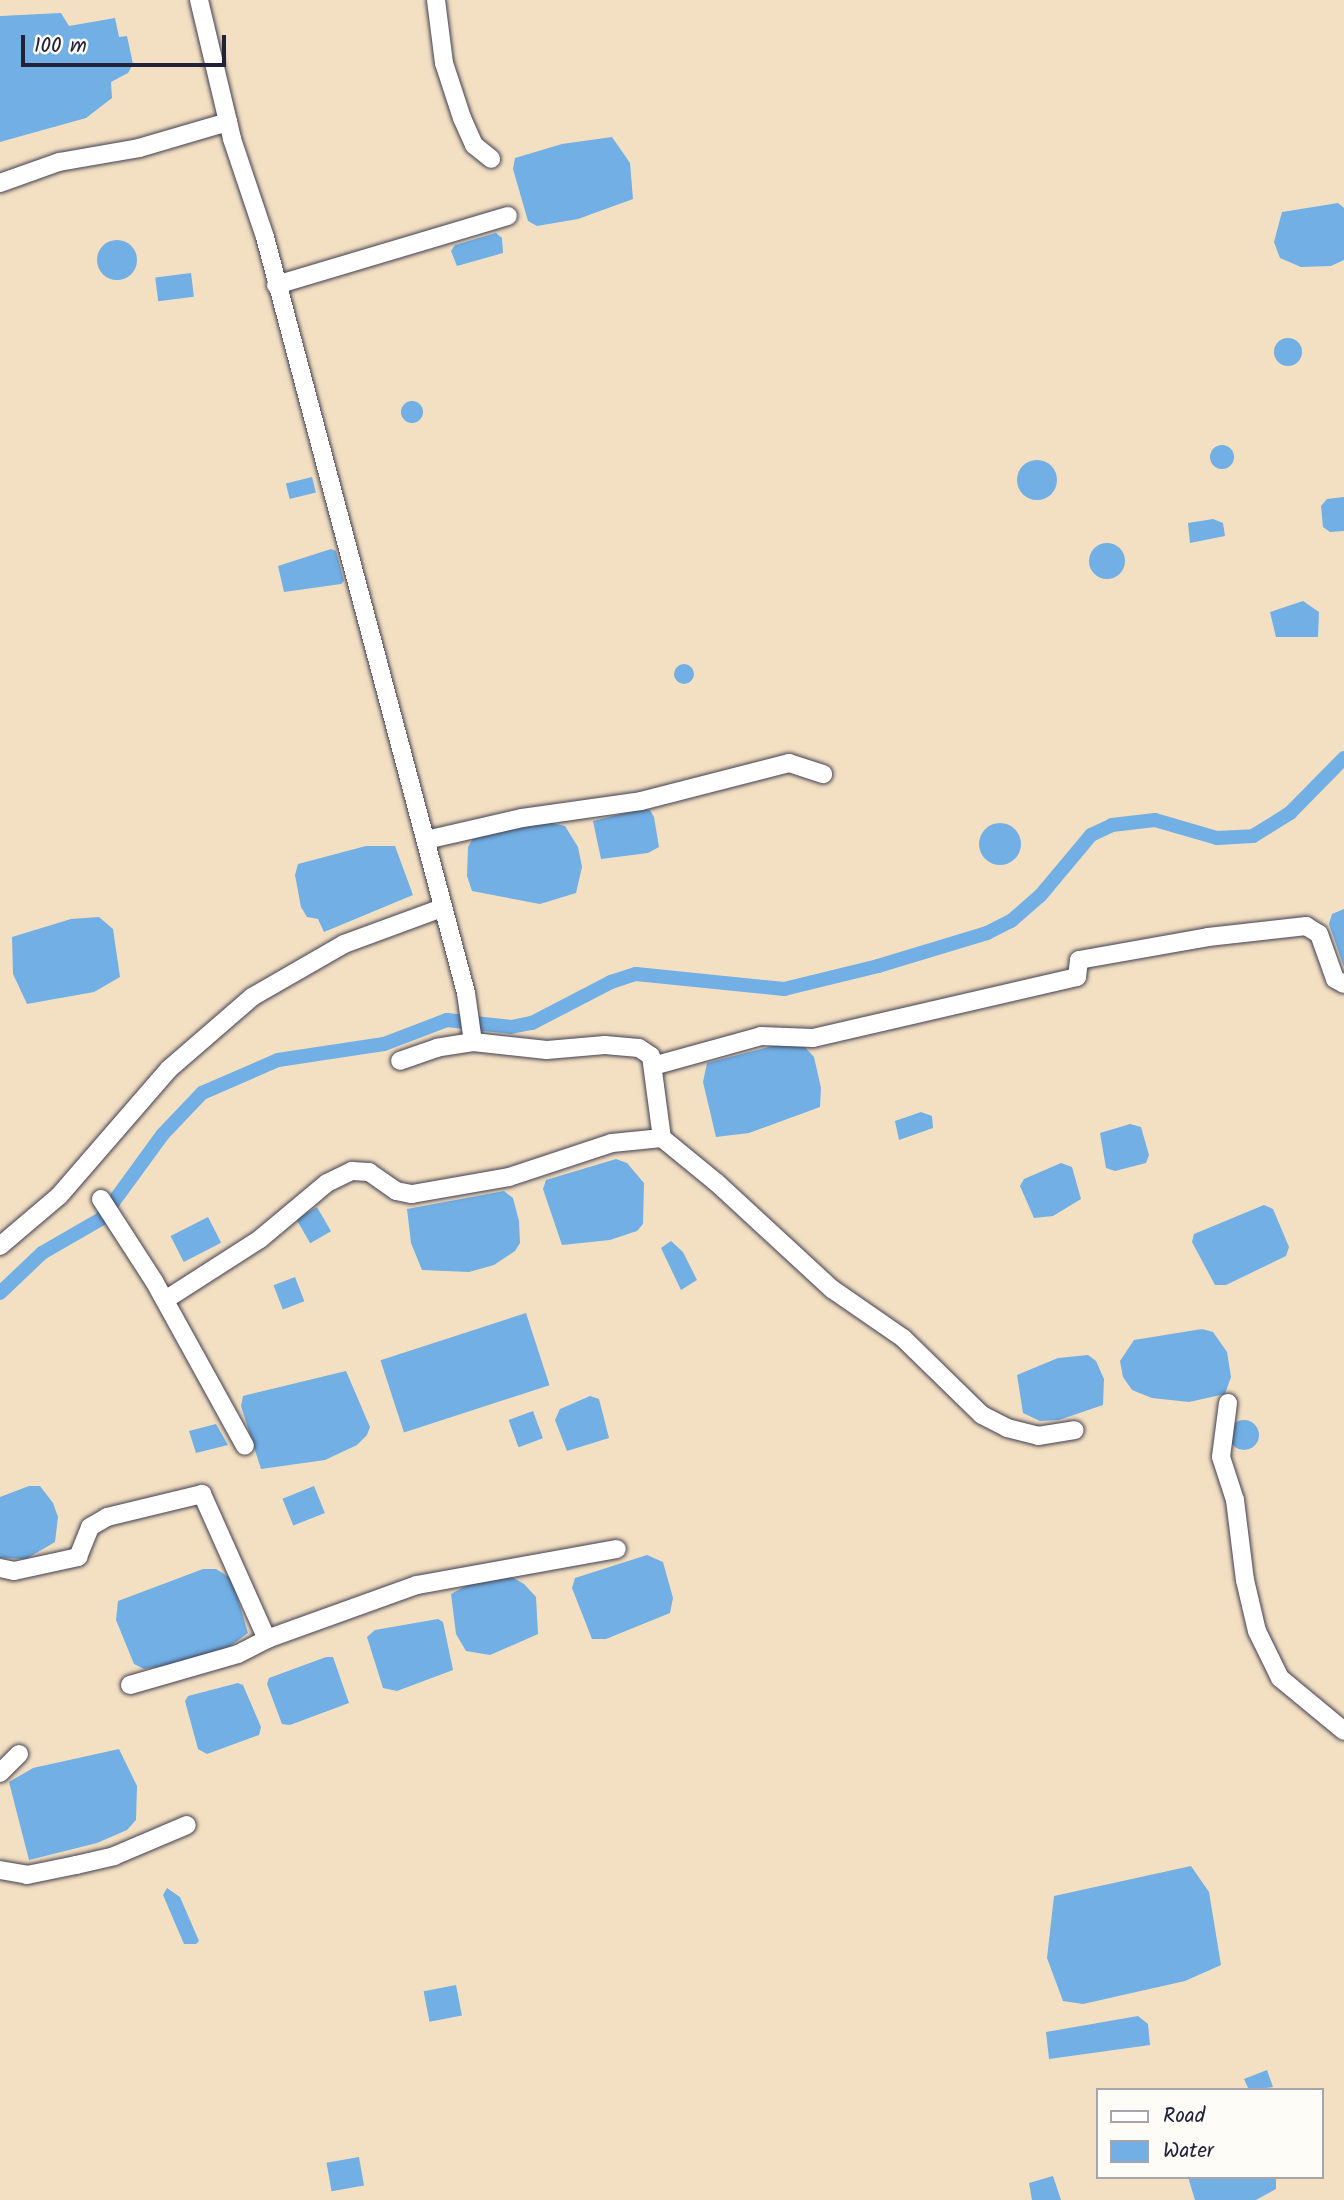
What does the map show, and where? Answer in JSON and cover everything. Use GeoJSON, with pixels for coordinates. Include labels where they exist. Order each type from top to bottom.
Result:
{"type":"FeatureCollection","features":[{"type":"Feature","properties":{"kind":"street"},"geometry":{"type":"LineString","coordinates":[[200,0],[228,122],[276,285],[426,840],[460,974],[472,1034]]}},
{"type":"Feature","properties":{"kind":"street"},"geometry":{"type":"LineString","coordinates":[[436,0],[444,63],[462,118],[474,145],[491,159]]}},
{"type":"Feature","properties":{"kind":"street"},"geometry":{"type":"LineString","coordinates":[[0,183],[59,162],[139,148],[228,122]]}},
{"type":"Feature","properties":{"kind":"street"},"geometry":{"type":"LineString","coordinates":[[276,285],[508,216]]}},
{"type":"Feature","properties":{"kind":"street"},"geometry":{"type":"LineString","coordinates":[[426,840],[522,818],[641,801],[789,763],[823,774]]}},
{"type":"Feature","properties":{"kind":"street"},"geometry":{"type":"LineString","coordinates":[[0,1246],[59,1196],[169,1069],[252,997],[344,944],[442,908]]}},
{"type":"Feature","properties":{"kind":"street"},"geometry":{"type":"LineString","coordinates":[[653,1066],[761,1036],[813,1038],[1077,977],[1079,960],[1208,937],[1306,926],[1319,934],[1335,979],[1344,984]]}},
{"type":"Feature","properties":{"kind":"street"},"geometry":{"type":"LineString","coordinates":[[400,1061],[472,1034],[547,1050],[606,1045],[639,1048],[651,1056],[662,1138],[718,1183],[832,1289],[903,1338],[982,1415],[1007,1428],[1038,1436],[1075,1430]]}},
{"type":"Feature","properties":{"kind":"street"},"geometry":{"type":"LineString","coordinates":[[165,1300],[260,1239],[305,1198],[352,1171],[369,1172],[396,1191],[412,1194],[509,1177],[612,1143],[662,1138]]}},
{"type":"Feature","properties":{"kind":"street"},"geometry":{"type":"LineString","coordinates":[[101,1199],[165,1300],[246,1446]]}},
{"type":"Feature","properties":{"kind":"street"},"geometry":{"type":"LineString","coordinates":[[1228,1403],[1221,1457],[1235,1500],[1245,1580],[1257,1631],[1280,1678],[1344,1731]]}},
{"type":"Feature","properties":{"kind":"street"},"geometry":{"type":"LineString","coordinates":[[0,1569],[14,1571],[78,1557],[90,1527],[107,1517],[202,1494],[267,1639]]}},
{"type":"Feature","properties":{"kind":"street"},"geometry":{"type":"LineString","coordinates":[[130,1685],[238,1654],[267,1639],[417,1585],[617,1549]]}},
{"type":"Feature","properties":{"kind":"street"},"geometry":{"type":"LineString","coordinates":[[0,1773],[19,1754]]}},
{"type":"Feature","properties":{"kind":"street"},"geometry":{"type":"LineString","coordinates":[[0,1870],[27,1875],[114,1856],[187,1825]]}},
{"type":"Feature","properties":{"kind":"water"},"geometry":{"type":"Polygon","coordinates":[[[61,13],[69,26],[115,18],[119,37],[127,36],[133,64],[128,73],[111,82],[112,98],[86,118],[0,142],[0,16],[61,13]]]}},
{"type":"Feature","properties":{"kind":"water"},"geometry":{"type":"Polygon","coordinates":[[[612,137],[630,163],[633,199],[578,219],[537,226],[528,221],[513,169],[515,158],[562,144],[612,137]]]}},
{"type":"Feature","properties":{"kind":"water"},"geometry":{"type":"Polygon","coordinates":[[[1338,203],[1344,208],[1344,260],[1331,266],[1301,267],[1280,258],[1274,242],[1282,212],[1338,203]]]}},
{"type":"Feature","properties":{"kind":"water"},"geometry":{"type":"Polygon","coordinates":[[[496,233],[502,238],[503,253],[457,266],[451,251],[455,245],[496,233]]]}},
{"type":"Feature","properties":{"kind":"water"},"geometry":{"type":"Polygon","coordinates":[[[117,240],[125,241],[131,246],[136,252],[136,268],[131,274],[125,279],[117,280],[109,279],[103,274],[98,268],[97,260],[98,252],[103,246],[109,241],[117,240]]]}},
{"type":"Feature","properties":{"kind":"water"},"geometry":{"type":"Polygon","coordinates":[[[191,273],[194,297],[158,301],[155,277],[191,273]]]}},
{"type":"Feature","properties":{"kind":"water"},"geometry":{"type":"Polygon","coordinates":[[[1288,338],[1298,342],[1302,352],[1298,362],[1288,366],[1278,362],[1274,352],[1278,342],[1288,338]]]}},
{"type":"Feature","properties":{"kind":"water"},"geometry":{"type":"Polygon","coordinates":[[[412,401],[420,404],[423,412],[420,420],[412,423],[404,420],[401,412],[404,404],[412,401]]]}},
{"type":"Feature","properties":{"kind":"water"},"geometry":{"type":"Polygon","coordinates":[[[1222,445],[1230,449],[1234,457],[1230,465],[1222,469],[1214,465],[1210,457],[1214,449],[1222,445]]]}},
{"type":"Feature","properties":{"kind":"water"},"geometry":{"type":"Polygon","coordinates":[[[1037,460],[1045,461],[1051,466],[1056,472],[1056,488],[1051,494],[1045,499],[1037,500],[1029,499],[1023,494],[1018,488],[1017,480],[1018,472],[1023,466],[1029,461],[1037,460]]]}},
{"type":"Feature","properties":{"kind":"water"},"geometry":{"type":"Polygon","coordinates":[[[312,477],[316,493],[290,499],[286,484],[312,477]]]}},
{"type":"Feature","properties":{"kind":"water"},"geometry":{"type":"Polygon","coordinates":[[[1344,497],[1344,531],[1330,532],[1323,527],[1321,506],[1327,499],[1344,497]]]}},
{"type":"Feature","properties":{"kind":"water"},"geometry":{"type":"Polygon","coordinates":[[[1213,519],[1223,523],[1225,536],[1190,543],[1188,523],[1213,519]]]}},
{"type":"Feature","properties":{"kind":"water"},"geometry":{"type":"Polygon","coordinates":[[[1107,543],[1120,548],[1125,561],[1120,574],[1107,579],[1094,574],[1089,561],[1094,548],[1107,543]]]}},
{"type":"Feature","properties":{"kind":"water"},"geometry":{"type":"Polygon","coordinates":[[[331,549],[336,551],[344,581],[341,584],[284,592],[278,566],[331,549]]]}},
{"type":"Feature","properties":{"kind":"water"},"geometry":{"type":"Polygon","coordinates":[[[1303,601],[1319,612],[1318,637],[1276,637],[1270,612],[1303,601]]]}},
{"type":"Feature","properties":{"kind":"water"},"geometry":{"type":"Polygon","coordinates":[[[684,664],[691,667],[694,674],[691,681],[684,684],[677,681],[674,674],[677,667],[684,664]]]}},
{"type":"Feature","properties":{"kind":"water"},"geometry":{"type":"Polygon","coordinates":[[[641,809],[650,810],[654,817],[659,847],[648,853],[601,859],[593,821],[641,809]]]}},
{"type":"Feature","properties":{"kind":"water"},"geometry":{"type":"Polygon","coordinates":[[[552,823],[565,826],[578,847],[582,867],[576,893],[540,904],[472,891],[467,876],[468,847],[475,835],[486,829],[552,823]]]}},
{"type":"Feature","properties":{"kind":"water"},"geometry":{"type":"Polygon","coordinates":[[[1000,823],[1015,829],[1021,844],[1015,859],[1000,865],[985,859],[979,844],[985,829],[1000,823]]]}},
{"type":"Feature","properties":{"kind":"water"},"geometry":{"type":"Polygon","coordinates":[[[366,846],[395,846],[413,895],[324,932],[318,919],[307,917],[301,907],[295,875],[298,864],[366,846]]]}},
{"type":"Feature","properties":{"kind":"water"},"geometry":{"type":"Polygon","coordinates":[[[1344,909],[1344,967],[1329,924],[1332,914],[1344,909]]]}},
{"type":"Feature","properties":{"kind":"water"},"geometry":{"type":"Polygon","coordinates":[[[99,917],[113,929],[120,977],[94,992],[27,1004],[13,974],[12,937],[71,919],[99,917]]]}},
{"type":"Feature","properties":{"kind":"water"},"geometry":{"type":"Polygon","coordinates":[[[784,1043],[802,1044],[814,1057],[821,1088],[820,1107],[749,1133],[716,1137],[703,1082],[707,1063],[784,1043]]]}},
{"type":"Feature","properties":{"kind":"water"},"geometry":{"type":"Polygon","coordinates":[[[921,1112],[932,1116],[933,1128],[899,1140],[895,1121],[921,1112]]]}},
{"type":"Feature","properties":{"kind":"water"},"geometry":{"type":"Polygon","coordinates":[[[1130,1124],[1141,1127],[1149,1155],[1146,1163],[1115,1171],[1106,1168],[1100,1133],[1130,1124]]]}},
{"type":"Feature","properties":{"kind":"water"},"geometry":{"type":"Polygon","coordinates":[[[616,1159],[627,1163],[644,1183],[643,1224],[637,1231],[610,1240],[562,1245],[543,1189],[546,1180],[616,1159]]]}},
{"type":"Feature","properties":{"kind":"water"},"geometry":{"type":"Polygon","coordinates":[[[1061,1163],[1072,1167],[1081,1199],[1053,1216],[1034,1218],[1020,1186],[1024,1179],[1061,1163]]]}},
{"type":"Feature","properties":{"kind":"water"},"geometry":{"type":"Polygon","coordinates":[[[504,1191],[513,1198],[519,1221],[520,1243],[515,1251],[494,1265],[469,1272],[422,1270],[411,1243],[407,1209],[504,1191]]]}},
{"type":"Feature","properties":{"kind":"water"},"geometry":{"type":"Polygon","coordinates":[[[1264,1205],[1273,1209],[1289,1247],[1286,1256],[1226,1285],[1215,1285],[1192,1242],[1194,1234],[1264,1205]]]}},
{"type":"Feature","properties":{"kind":"water"},"geometry":{"type":"Polygon","coordinates":[[[317,1207],[331,1231],[310,1243],[296,1219],[317,1207]]]}},
{"type":"Feature","properties":{"kind":"water"},"geometry":{"type":"Polygon","coordinates":[[[208,1217],[221,1243],[184,1262],[171,1236],[208,1217]]]}},
{"type":"Feature","properties":{"kind":"water"},"geometry":{"type":"Polygon","coordinates":[[[671,1241],[683,1252],[697,1280],[681,1290],[661,1248],[671,1241]]]}},
{"type":"Feature","properties":{"kind":"water"},"geometry":{"type":"Polygon","coordinates":[[[295,1277],[304,1301],[283,1310],[274,1285],[295,1277]]]}},
{"type":"Feature","properties":{"kind":"water"},"geometry":{"type":"Polygon","coordinates":[[[526,1313],[549,1385],[404,1433],[380,1360],[526,1313]]]}},
{"type":"Feature","properties":{"kind":"water"},"geometry":{"type":"Polygon","coordinates":[[[1202,1329],[1213,1332],[1227,1352],[1231,1377],[1225,1394],[1189,1402],[1152,1398],[1132,1390],[1123,1377],[1120,1361],[1134,1340],[1202,1329]]]}},
{"type":"Feature","properties":{"kind":"water"},"geometry":{"type":"Polygon","coordinates":[[[1088,1355],[1096,1361],[1104,1379],[1103,1405],[1059,1420],[1040,1421],[1023,1413],[1017,1375],[1058,1358],[1088,1355]]]}},
{"type":"Feature","properties":{"kind":"water"},"geometry":{"type":"Polygon","coordinates":[[[346,1371],[370,1427],[367,1435],[357,1445],[325,1460],[261,1469],[241,1406],[243,1396],[346,1371]]]}},
{"type":"Feature","properties":{"kind":"water"},"geometry":{"type":"Polygon","coordinates":[[[590,1396],[599,1399],[609,1438],[567,1451],[555,1420],[560,1409],[590,1396]]]}},
{"type":"Feature","properties":{"kind":"water"},"geometry":{"type":"Polygon","coordinates":[[[533,1411],[543,1438],[518,1447],[509,1420],[533,1411]]]}},
{"type":"Feature","properties":{"kind":"water"},"geometry":{"type":"Polygon","coordinates":[[[1244,1420],[1250,1421],[1258,1429],[1258,1441],[1250,1449],[1244,1450],[1238,1449],[1230,1441],[1229,1435],[1230,1429],[1238,1421],[1244,1420]]]}},
{"type":"Feature","properties":{"kind":"water"},"geometry":{"type":"Polygon","coordinates":[[[216,1424],[228,1445],[196,1453],[189,1431],[216,1424]]]}},
{"type":"Feature","properties":{"kind":"water"},"geometry":{"type":"Polygon","coordinates":[[[29,1486],[40,1486],[53,1503],[58,1517],[55,1542],[26,1559],[0,1558],[0,1497],[29,1486]]]}},
{"type":"Feature","properties":{"kind":"water"},"geometry":{"type":"Polygon","coordinates":[[[314,1486],[325,1513],[293,1526],[282,1499],[314,1486]]]}},
{"type":"Feature","properties":{"kind":"water"},"geometry":{"type":"Polygon","coordinates":[[[647,1555],[663,1562],[673,1598],[670,1613],[606,1639],[592,1639],[572,1588],[575,1578],[647,1555]]]}},
{"type":"Feature","properties":{"kind":"water"},"geometry":{"type":"Polygon","coordinates":[[[203,1569],[216,1569],[232,1579],[248,1633],[222,1652],[144,1669],[134,1664],[116,1620],[118,1601],[203,1569]]]}},
{"type":"Feature","properties":{"kind":"water"},"geometry":{"type":"Polygon","coordinates":[[[510,1576],[524,1584],[536,1597],[538,1634],[490,1655],[466,1651],[456,1634],[451,1594],[477,1580],[510,1576]]]}},
{"type":"Feature","properties":{"kind":"water"},"geometry":{"type":"Polygon","coordinates":[[[438,1619],[443,1622],[453,1670],[397,1691],[383,1688],[367,1637],[375,1630],[438,1619]]]}},
{"type":"Feature","properties":{"kind":"water"},"geometry":{"type":"Polygon","coordinates":[[[326,1657],[333,1657],[349,1703],[290,1725],[282,1724],[267,1684],[269,1678],[326,1657]]]}},
{"type":"Feature","properties":{"kind":"water"},"geometry":{"type":"Polygon","coordinates":[[[238,1683],[243,1685],[261,1727],[259,1735],[207,1754],[198,1749],[185,1701],[188,1696],[238,1683]]]}},
{"type":"Feature","properties":{"kind":"water"},"geometry":{"type":"Polygon","coordinates":[[[119,1749],[137,1786],[136,1820],[127,1830],[97,1843],[29,1860],[9,1782],[33,1768],[119,1749]]]}},
{"type":"Feature","properties":{"kind":"water"},"geometry":{"type":"Polygon","coordinates":[[[1191,1866],[1209,1892],[1221,1965],[1185,1981],[1083,2004],[1063,2001],[1047,1958],[1054,1896],[1191,1866]]]}},
{"type":"Feature","properties":{"kind":"water"},"geometry":{"type":"Polygon","coordinates":[[[167,1888],[180,1897],[199,1941],[196,1944],[184,1944],[163,1895],[167,1888]]]}},
{"type":"Feature","properties":{"kind":"water"},"geometry":{"type":"Polygon","coordinates":[[[456,1985],[462,2015],[430,2022],[424,1991],[456,1985]]]}},
{"type":"Feature","properties":{"kind":"water"},"geometry":{"type":"Polygon","coordinates":[[[1138,2016],[1148,2024],[1150,2045],[1049,2059],[1046,2032],[1138,2016]]]}},
{"type":"Feature","properties":{"kind":"water"},"geometry":{"type":"Polygon","coordinates":[[[1267,2070],[1273,2087],[1248,2088],[1244,2079],[1267,2070]]]}},
{"type":"Feature","properties":{"kind":"water"},"geometry":{"type":"Polygon","coordinates":[[[359,2157],[364,2186],[332,2191],[327,2163],[359,2157]]]}},
{"type":"Feature","properties":{"kind":"water"},"geometry":{"type":"Polygon","coordinates":[[[1053,2176],[1061,2200],[1032,2200],[1029,2183],[1053,2176]]]}},
{"type":"Feature","properties":{"kind":"water"},"geometry":{"type":"Polygon","coordinates":[[[1189,2179],[1276,2179],[1276,2189],[1256,2200],[1195,2200],[1189,2179]]]}},
{"type":"Feature","properties":{"kind":"waterway"},"geometry":{"type":"LineString","coordinates":[[0,1293],[42,1253],[101,1219],[163,1134],[202,1093],[278,1060],[384,1044],[447,1020],[511,1027],[532,1023],[611,982],[636,974],[784,989],[878,966],[987,933],[1011,921],[1040,896],[1091,835],[1112,825],[1155,820],[1217,838],[1253,836],[1290,813],[1344,758]]}}]}
